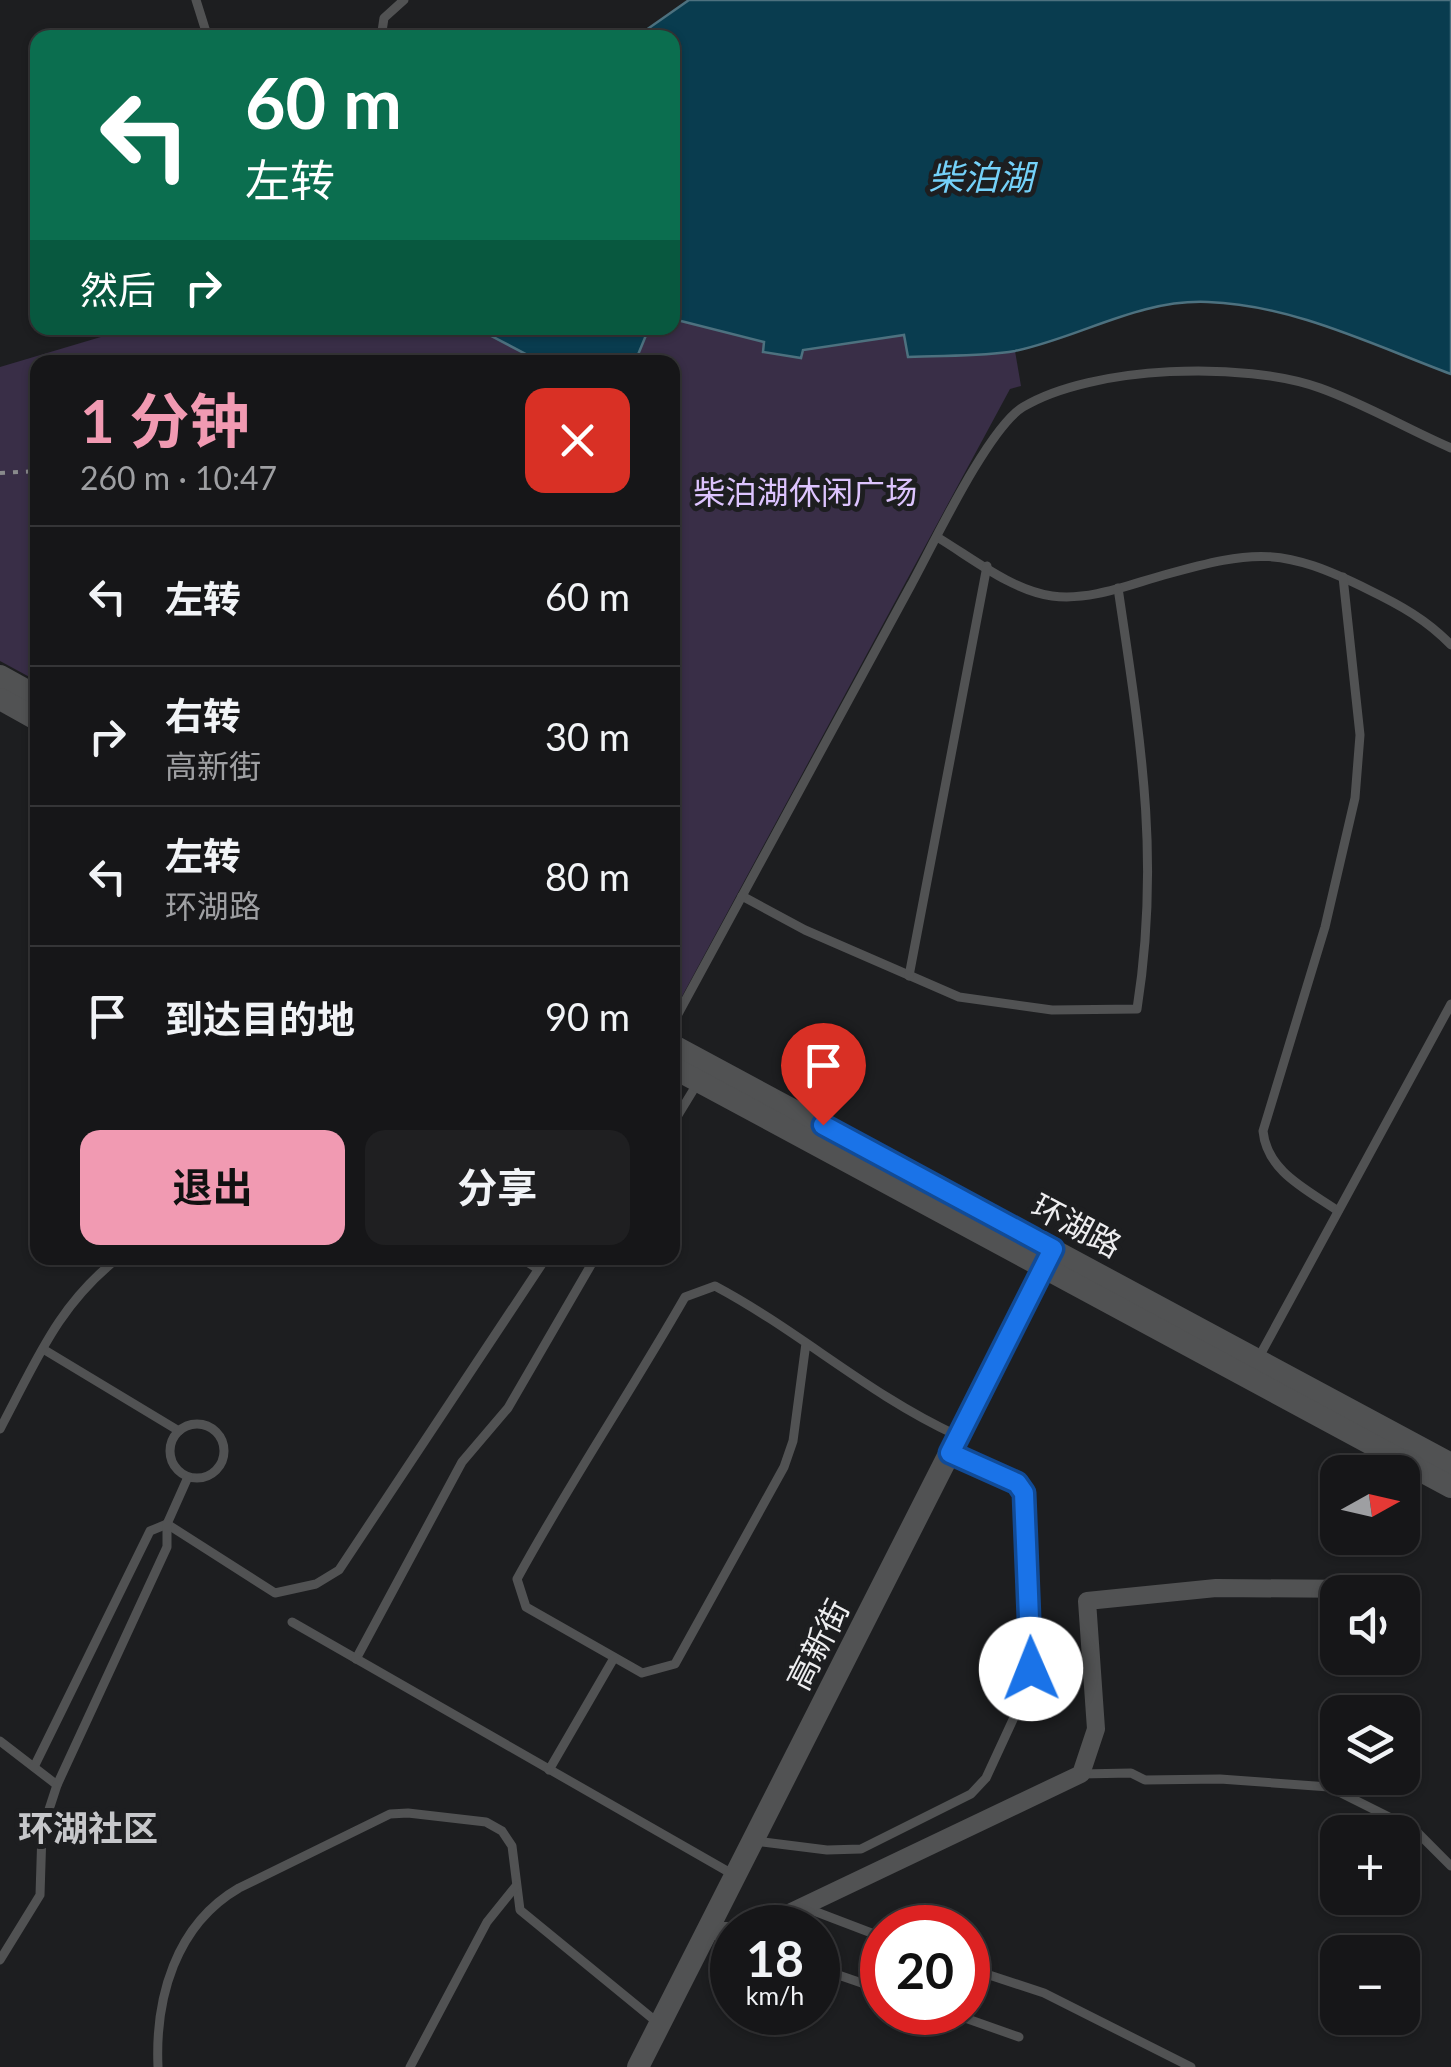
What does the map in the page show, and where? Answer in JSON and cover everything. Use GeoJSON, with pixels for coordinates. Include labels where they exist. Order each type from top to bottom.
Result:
{"type":"FeatureCollection","features":[{"type":"Feature","properties":{"kind":"street"},"geometry":{"type":"LineString","coordinates":[[0,676],[30,693]]}},
{"type":"Feature","properties":{"kind":"street"},"geometry":{"type":"LineString","coordinates":[[0,699],[30,716]]}},
{"type":"Feature","properties":{"kind":"street","name":"环湖路"},"geometry":{"type":"LineString","coordinates":[[680,1060],[1048,1258],[1451,1487]]}},
{"type":"Feature","properties":{"kind":"street","name":"环湖路"},"geometry":{"type":"LineString","coordinates":[[680,1062],[698,1081],[1258,1360],[1451,1464]]}},
{"type":"Feature","properties":{"kind":"street","name":"高新街"},"geometry":{"type":"LineString","coordinates":[[638,2067],[1048,1258]]}},
{"type":"Feature","properties":{"kind":"street"},"geometry":{"type":"LineString","coordinates":[[804,1905],[1081,1774],[1096,1728],[1087,1602],[1216,1588],[1320,1588]]}},
{"type":"Feature","properties":{"kind":"lane"},"geometry":{"type":"LineString","coordinates":[[196,0],[205,30]]}},
{"type":"Feature","properties":{"kind":"lane"},"geometry":{"type":"LineString","coordinates":[[382,30],[384,18],[404,0]]}},
{"type":"Feature","properties":{"kind":"lane"},"geometry":{"type":"LineString","coordinates":[[680,1010],[937,537],[984,455],[1020,408],[1057,392],[1098,382],[1190,370],[1318,387],[1451,448]]}},
{"type":"Feature","properties":{"kind":"lane"},"geometry":{"type":"LineString","coordinates":[[937,537],[1027,590],[1052,596],[1090,595],[1212,562],[1254,556],[1311,561],[1404,607],[1451,645]]}},
{"type":"Feature","properties":{"kind":"lane"},"geometry":{"type":"LineString","coordinates":[[909,976],[987,566]]}},
{"type":"Feature","properties":{"kind":"lane"},"geometry":{"type":"LineString","coordinates":[[1338,1211],[1281,1170],[1267,1150],[1263,1130],[1325,927],[1355,798],[1360,736],[1343,577]]}},
{"type":"Feature","properties":{"kind":"lane"},"geometry":{"type":"LineString","coordinates":[[742,896],[959,998],[1084,1012],[1136,1008],[1148,937],[1151,847],[1144,757],[1118,588]]}},
{"type":"Feature","properties":{"kind":"lane"},"geometry":{"type":"LineString","coordinates":[[1258,1360],[1451,1004]]}},
{"type":"Feature","properties":{"kind":"lane"},"geometry":{"type":"LineString","coordinates":[[680,1111],[698,1081]]}},
{"type":"Feature","properties":{"kind":"lane"},"geometry":{"type":"LineString","coordinates":[[0,1429],[77,1292],[110,1265]]}},
{"type":"Feature","properties":{"kind":"lane"},"geometry":{"type":"LineString","coordinates":[[531,1265],[538,1269]]}},
{"type":"Feature","properties":{"kind":"lane"},"geometry":{"type":"LineString","coordinates":[[168,1524],[275,1593],[316,1584],[339,1570],[541,1265]]}},
{"type":"Feature","properties":{"kind":"lane"},"geometry":{"type":"LineString","coordinates":[[356,1659],[462,1462],[508,1408],[591,1265]]}},
{"type":"Feature","properties":{"kind":"lane"},"geometry":{"type":"LineString","coordinates":[[754,1841],[826,1850],[861,1849],[971,1794],[986,1778],[1028,1687],[1031,1669],[1024,1493],[1017,1483],[876,1394],[781,1321],[715,1286],[685,1296],[612,1426],[578,1466],[517,1579],[518,1593],[526,1608],[543,1621],[642,1673],[675,1664],[784,1467],[794,1441],[806,1343]]}},
{"type":"Feature","properties":{"kind":"lane"},"geometry":{"type":"LineString","coordinates":[[44,1348],[179,1431]]}},
{"type":"Feature","properties":{"kind":"lane"},"geometry":{"type":"LineString","coordinates":[[201,1425],[214,1431],[222,1443],[223,1457],[216,1470],[204,1477],[188,1476],[172,1460],[171,1444],[179,1431],[201,1425]]}},
{"type":"Feature","properties":{"kind":"lane"},"geometry":{"type":"LineString","coordinates":[[0,1960],[40,1895],[42,1831],[57,1784],[167,1547],[168,1524],[188,1476]]}},
{"type":"Feature","properties":{"kind":"lane"},"geometry":{"type":"LineString","coordinates":[[34,1767],[150,1531],[168,1524]]}},
{"type":"Feature","properties":{"kind":"lane"},"geometry":{"type":"LineString","coordinates":[[292,1622],[736,1876]]}},
{"type":"Feature","properties":{"kind":"lane"},"geometry":{"type":"LineString","coordinates":[[550,1770],[614,1658]]}},
{"type":"Feature","properties":{"kind":"lane"},"geometry":{"type":"LineString","coordinates":[[0,1742],[57,1784]]}},
{"type":"Feature","properties":{"kind":"lane"},"geometry":{"type":"LineString","coordinates":[[1081,1774],[1130,1773],[1145,1780],[1220,1779],[1328,1787],[1415,1830],[1451,1866]]}},
{"type":"Feature","properties":{"kind":"lane"},"geometry":{"type":"LineString","coordinates":[[158,2067],[160,2008],[176,1956],[217,1904],[239,1888],[390,1814],[408,1812],[494,1826],[512,1846],[520,1910],[660,2025]]}},
{"type":"Feature","properties":{"kind":"lane"},"geometry":{"type":"LineString","coordinates":[[410,2067],[486,1922],[516,1886]]}},
{"type":"Feature","properties":{"kind":"lane"},"geometry":{"type":"LineString","coordinates":[[990,1975],[1044,1992],[1192,2067]]}},
{"type":"Feature","properties":{"kind":"lane"},"geometry":{"type":"LineString","coordinates":[[990,2027],[1020,2037]]}},
{"type":"Feature","properties":{"kind":"path"},"geometry":{"type":"LineString","coordinates":[[0,473],[30,471]]}},
{"type":"Feature","properties":{"kind":"green space","name":"柴泊湖休闲广场"},"geometry":{"type":"Polygon","coordinates":[[[680,321],[765,342],[801,358],[802,350],[905,335],[908,357],[1015,351],[1021,386],[1010,389],[680,1000],[680,355],[638,355],[646,335],[680,335],[680,321]]]}},
{"type":"Feature","properties":{"kind":"green space"},"geometry":{"type":"Polygon","coordinates":[[[107,335],[489,335],[528,355],[40,355],[107,335]]]}},
{"type":"Feature","properties":{"kind":"green space"},"geometry":{"type":"Polygon","coordinates":[[[30,358],[30,677],[0,661],[0,367],[30,358]]]}},
{"type":"Feature","properties":{"kind":"water","name":"柴泊湖"},"geometry":{"type":"Polygon","coordinates":[[[689,0],[1451,0],[1451,374],[1302,318],[1208,302],[1158,306],[1039,345],[961,356],[908,357],[904,335],[803,350],[801,358],[763,352],[764,342],[680,321],[680,30],[646,30],[689,0]]]}},
{"type":"Feature","properties":{"kind":"water"},"geometry":{"type":"Polygon","coordinates":[[[489,335],[646,335],[638,355],[528,355],[489,335]]]}},
{"type":"Feature","properties":{"kind":"district","name":"环湖社区"},"geometry":{"type":"Point","coordinates":[88,1827]}},
{"type":"Feature","properties":{"kind":"route"},"geometry":{"type":"LineString","coordinates":[[823,1125],[1053,1249],[950,1453],[1017,1483],[1024,1493],[1031,1669]]}}]}
